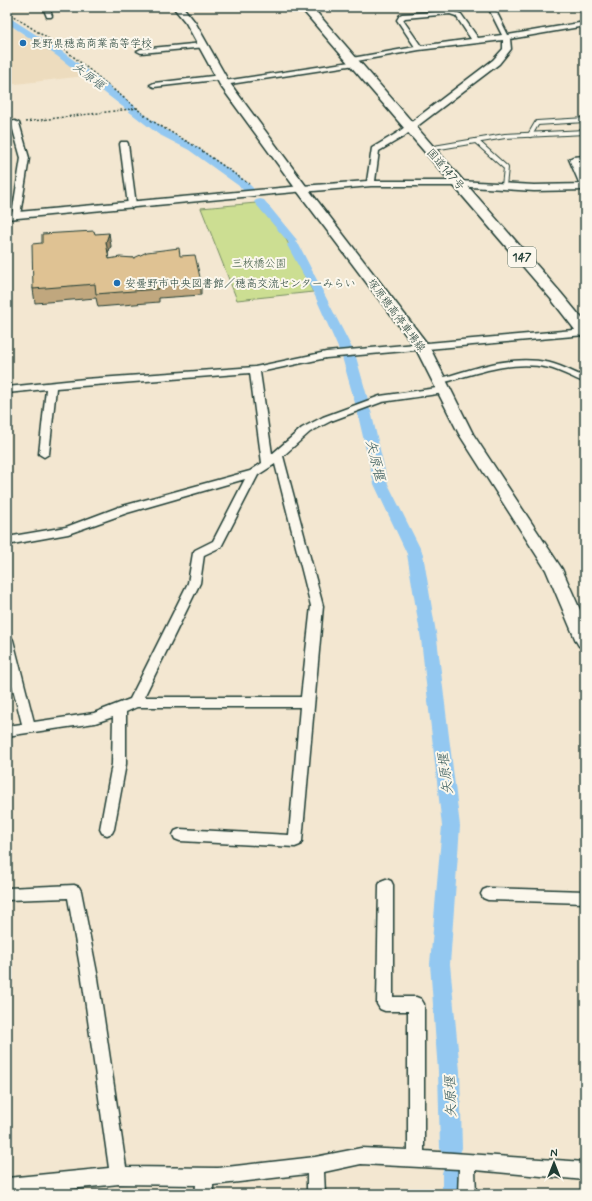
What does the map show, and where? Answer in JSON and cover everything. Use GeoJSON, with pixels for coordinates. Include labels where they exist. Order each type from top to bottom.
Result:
{"type":"FeatureCollection","features":[{"type":"Feature","properties":{"kind":"highway","name":"国道147号"},"geometry":{"type":"LineString","coordinates":[[306,7],[585,332]]}},
{"type":"Feature","properties":{"kind":"main road","name":"塚原穂高停車場線"},"geometry":{"type":"LineString","coordinates":[[178,7],[190,22],[223,80],[302,189],[422,346],[466,434],[554,569],[585,641]]}},
{"type":"Feature","properties":{"kind":"street"},"geometry":{"type":"LineString","coordinates":[[46,7],[49,16]]}},
{"type":"Feature","properties":{"kind":"street"},"geometry":{"type":"LineString","coordinates":[[371,182],[375,150],[400,135],[496,62],[507,50],[506,37],[491,7]]}},
{"type":"Feature","properties":{"kind":"street"},"geometry":{"type":"LineString","coordinates":[[420,48],[400,20],[402,16],[450,12],[459,15],[475,40]]}},
{"type":"Feature","properties":{"kind":"street"},"geometry":{"type":"LineString","coordinates":[[154,85],[223,80],[353,61],[420,48],[506,37],[585,24]]}},
{"type":"Feature","properties":{"kind":"street"},"geometry":{"type":"LineString","coordinates":[[141,51],[203,45]]}},
{"type":"Feature","properties":{"kind":"street"},"geometry":{"type":"LineString","coordinates":[[11,124],[25,158],[11,216],[371,182],[458,184],[534,188],[585,187],[573,159],[585,158]]}},
{"type":"Feature","properties":{"kind":"street"},"geometry":{"type":"LineString","coordinates":[[124,144],[132,205]]}},
{"type":"Feature","properties":{"kind":"street"},"geometry":{"type":"LineString","coordinates":[[7,390],[255,370],[307,358],[422,346],[585,332]]}},
{"type":"Feature","properties":{"kind":"street"},"geometry":{"type":"LineString","coordinates":[[255,370],[268,464]]}},
{"type":"Feature","properties":{"kind":"street"},"geometry":{"type":"LineString","coordinates":[[7,541],[68,530],[123,510],[254,473],[268,464],[306,430],[327,419],[380,399],[442,385]]}},
{"type":"Feature","properties":{"kind":"street"},"geometry":{"type":"LineString","coordinates":[[44,454],[51,386]]}},
{"type":"Feature","properties":{"kind":"street"},"geometry":{"type":"LineString","coordinates":[[180,834],[296,841],[307,702],[317,606],[282,469],[277,455]]}},
{"type":"Feature","properties":{"kind":"street"},"geometry":{"type":"LineString","coordinates":[[136,702],[194,583],[199,553],[217,544],[254,473]]}},
{"type":"Feature","properties":{"kind":"street"},"geometry":{"type":"LineString","coordinates":[[7,640],[29,727]]}},
{"type":"Feature","properties":{"kind":"street"},"geometry":{"type":"LineString","coordinates":[[7,731],[95,718],[120,710],[136,702],[307,702]]}},
{"type":"Feature","properties":{"kind":"street"},"geometry":{"type":"LineString","coordinates":[[107,829],[118,764],[120,710]]}},
{"type":"Feature","properties":{"kind":"street"},"geometry":{"type":"LineString","coordinates":[[386,885],[385,1004],[416,1004],[416,1158]]}},
{"type":"Feature","properties":{"kind":"street"},"geometry":{"type":"LineString","coordinates":[[7,894],[74,891],[90,978],[119,1175]]}},
{"type":"Feature","properties":{"kind":"street"},"geometry":{"type":"LineString","coordinates":[[488,894],[585,897]]}},
{"type":"Feature","properties":{"kind":"street"},"geometry":{"type":"LineString","coordinates":[[7,1187],[32,1189],[119,1175],[218,1177],[315,1166],[361,1156],[466,1161],[585,1171]]}},
{"type":"Feature","properties":{"kind":"street"},"geometry":{"type":"LineString","coordinates":[[466,1161],[467,1194]]}},
{"type":"Feature","properties":{"kind":"street"},"geometry":{"type":"LineString","coordinates":[[315,1166],[316,1194]]}},
{"type":"Feature","properties":{"kind":"street"},"geometry":{"type":"LineString","coordinates":[[204,1194],[205,1177]]}},
{"type":"Feature","properties":{"kind":"lane"},"geometry":{"type":"LineString","coordinates":[[530,135],[537,123],[585,120]]}},
{"type":"Feature","properties":{"kind":"lane"},"geometry":{"type":"LineString","coordinates":[[428,149],[505,136],[585,132]]}},
{"type":"Feature","properties":{"kind":"lane"},"geometry":{"type":"LineString","coordinates":[[476,141],[506,168],[504,186]]}},
{"type":"Feature","properties":{"kind":"lane"},"geometry":{"type":"LineString","coordinates":[[442,385],[504,364],[528,361],[549,365],[585,380]]}},
{"type":"Feature","properties":{"kind":"path"},"geometry":{"type":"LineString","coordinates":[[7,12],[64,49],[152,121],[198,148],[255,188]]}},
{"type":"Feature","properties":{"kind":"path"},"geometry":{"type":"LineString","coordinates":[[11,124],[138,108]]}},
{"type":"Feature","properties":{"kind":"shaded area","name":"長野県穂高商業高等学校"},"geometry":{"type":"Polygon","coordinates":[[[7,22],[20,32],[57,54],[85,76],[7,85],[7,22]]]}},
{"type":"Feature","properties":{"kind":"green space","name":"三枚橋公園"},"geometry":{"type":"Polygon","coordinates":[[[256,203],[285,237],[313,292],[237,300],[201,208],[256,203]]]}},
{"type":"Feature","properties":{"kind":"building","name":"安曇野市中央図書館／穂高交流センターみらい"},"geometry":{"type":"Polygon","coordinates":[[[94,231],[95,234],[109,233],[106,242],[109,259],[120,257],[134,258],[147,252],[179,248],[180,256],[195,255],[201,282],[158,285],[158,289],[96,294],[95,284],[33,289],[32,244],[42,243],[42,234],[94,231]]]}},
{"type":"Feature","properties":{"kind":"waterway","name":"矢原堰"},"geometry":{"type":"LineString","coordinates":[[7,19],[60,54],[131,108]]}},
{"type":"Feature","properties":{"kind":"waterway","name":"矢原堰"},"geometry":{"type":"LineString","coordinates":[[134,111],[162,132],[190,147]]}},
{"type":"Feature","properties":{"kind":"waterway","name":"矢原堰"},"geometry":{"type":"LineString","coordinates":[[194,150],[243,184],[249,190]]}},
{"type":"Feature","properties":{"kind":"waterway","name":"矢原堰"},"geometry":{"type":"LineString","coordinates":[[260,202],[291,240]]}},
{"type":"Feature","properties":{"kind":"waterway","name":"矢原堰"},"geometry":{"type":"LineString","coordinates":[[293,245],[318,293]]}},
{"type":"Feature","properties":{"kind":"waterway","name":"矢原堰"},"geometry":{"type":"LineString","coordinates":[[320,297],[346,350]]}},
{"type":"Feature","properties":{"kind":"waterway","name":"矢原堰"},"geometry":{"type":"LineString","coordinates":[[349,357],[362,403]]}},
{"type":"Feature","properties":{"kind":"waterway","name":"矢原堰"},"geometry":{"type":"LineString","coordinates":[[364,411],[381,484],[415,554],[429,639],[451,826],[440,964],[449,1071],[451,1148]]}},
{"type":"Feature","properties":{"kind":"waterway","name":"矢原堰"},"geometry":{"type":"LineString","coordinates":[[453,1173],[453,1194]]}},
{"type":"Feature","properties":{"kind":"place","name":"長野県穂高商業高等学校"},"geometry":{"type":"Point","coordinates":[23,43]}},
{"type":"Feature","properties":{"kind":"place","name":"安曇野市中央図書館／穂高交流センターみらい"},"geometry":{"type":"Point","coordinates":[117,283]}}]}
